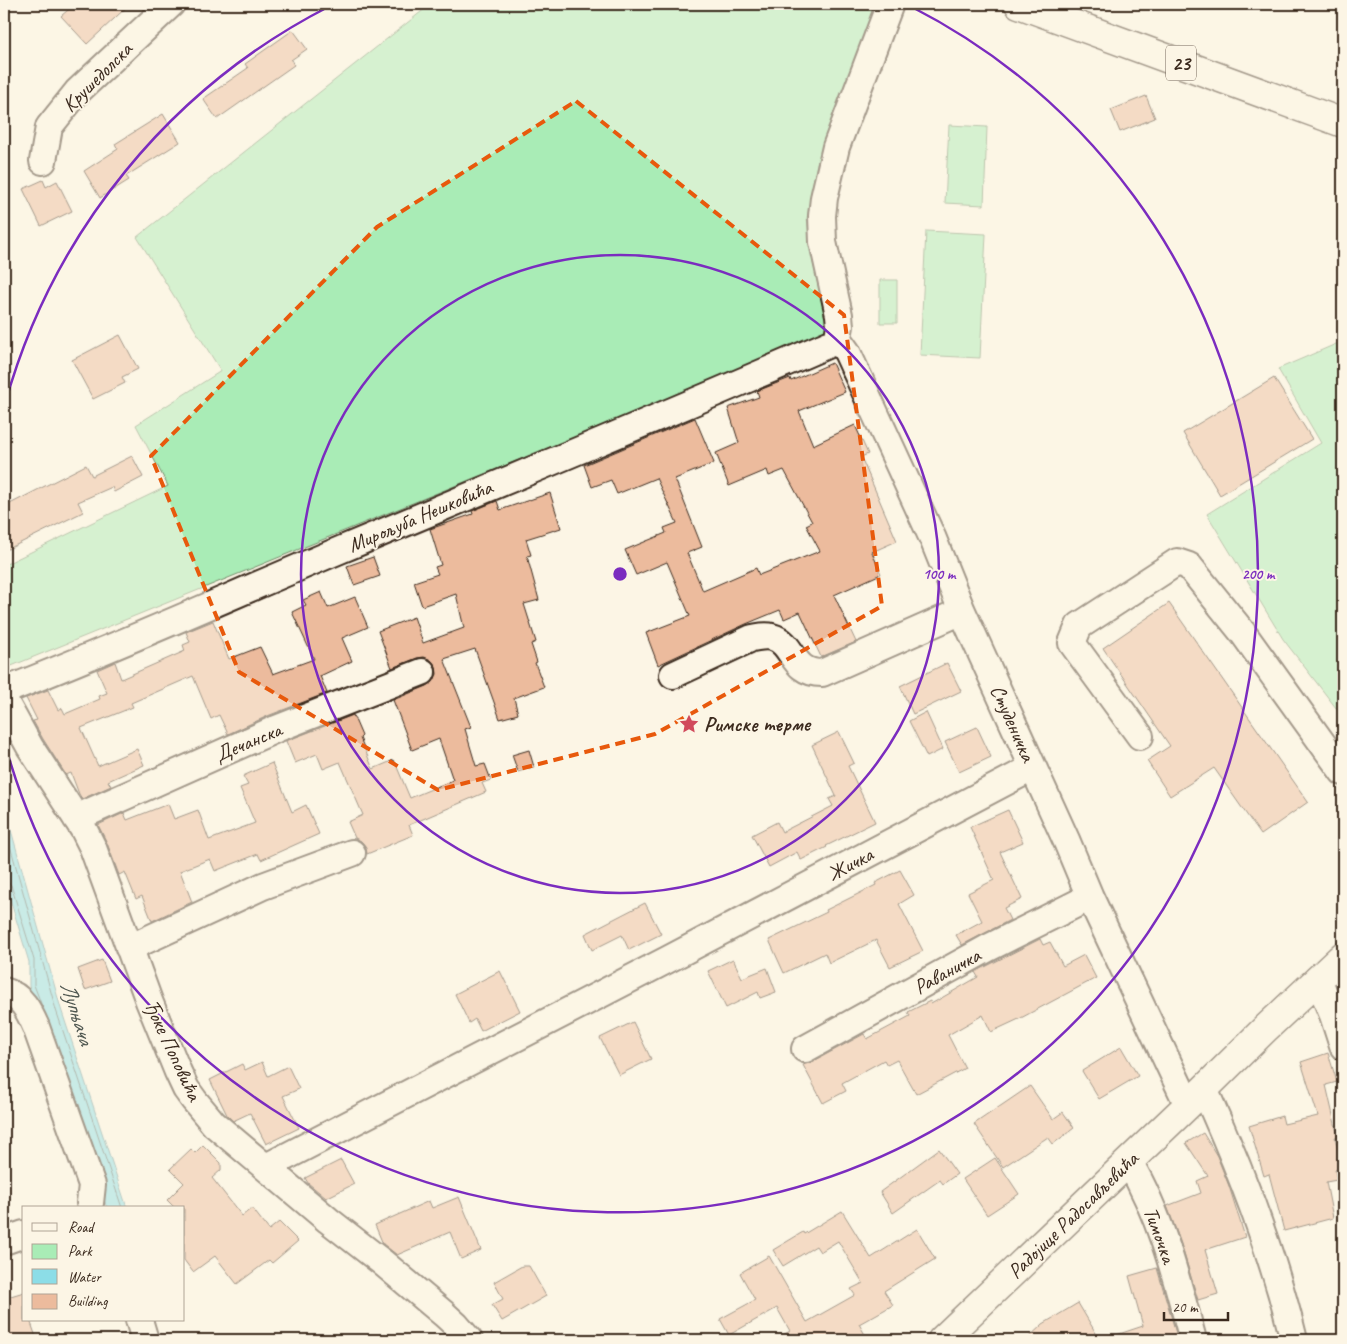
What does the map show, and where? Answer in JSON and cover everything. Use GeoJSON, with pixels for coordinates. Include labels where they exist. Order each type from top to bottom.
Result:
{"type":"FeatureCollection","features":[{"type":"Feature","properties":{"kind":"main road","name":"23"},"geometry":{"type":"LineString","coordinates":[[1025,5],[1343,123]]}},
{"type":"Feature","properties":{"kind":"main road","name":"Радојице Радосављевића"},"geometry":{"type":"LineString","coordinates":[[942,1340],[1343,956]]}},
{"type":"Feature","properties":{"kind":"street","name":"Крушедолска"},"geometry":{"type":"LineString","coordinates":[[43,161],[48,127],[77,92],[171,4]]}},
{"type":"Feature","properties":{"kind":"street"},"geometry":{"type":"LineString","coordinates":[[837,342],[840,326],[839,315],[823,242],[822,216],[824,198],[836,147],[890,4]]}},
{"type":"Feature","properties":{"kind":"street","name":"Студеничка"},"geometry":{"type":"LineString","coordinates":[[837,342],[847,352],[933,539],[962,611],[1090,897],[1196,1097]]}},
{"type":"Feature","properties":{"kind":"street","name":"Мирољуба Нешковића"},"geometry":{"type":"LineString","coordinates":[[4,691],[837,342]]}},
{"type":"Feature","properties":{"kind":"street"},"geometry":{"type":"LineString","coordinates":[[1140,736],[1072,643],[1079,626],[1177,562],[1188,566],[1242,633],[1343,772]]}},
{"type":"Feature","properties":{"kind":"street"},"geometry":{"type":"LineString","coordinates":[[673,675],[752,638],[763,636],[779,640],[794,660],[806,671],[822,673],[962,611]]}},
{"type":"Feature","properties":{"kind":"street","name":"Дечанска"},"geometry":{"type":"LineString","coordinates":[[76,818],[276,729],[422,672]]}},
{"type":"Feature","properties":{"kind":"street","name":"Ђоке Поповића"},"geometry":{"type":"LineString","coordinates":[[4,700],[30,747],[93,848],[129,948],[186,1089],[214,1124],[437,1308],[469,1340]]}},
{"type":"Feature","properties":{"kind":"street","name":"Жичка"},"geometry":{"type":"LineString","coordinates":[[266,1167],[667,960],[1032,768]]}},
{"type":"Feature","properties":{"kind":"street"},"geometry":{"type":"LineString","coordinates":[[129,948],[263,886],[352,853]]}},
{"type":"Feature","properties":{"kind":"street","name":"Раваничка"},"geometry":{"type":"LineString","coordinates":[[805,1049],[988,948],[1090,897]]}},
{"type":"Feature","properties":{"kind":"street"},"geometry":{"type":"LineString","coordinates":[[1318,979],[1343,1046]]}},
{"type":"Feature","properties":{"kind":"street"},"geometry":{"type":"LineString","coordinates":[[7,992],[26,1006],[36,1027],[92,1185],[90,1206]]}},
{"type":"Feature","properties":{"kind":"street"},"geometry":{"type":"LineString","coordinates":[[1196,1097],[1219,1122],[1248,1192],[1294,1340]]}},
{"type":"Feature","properties":{"kind":"street","name":"Тимочка"},"geometry":{"type":"LineString","coordinates":[[1129,1162],[1139,1180],[1166,1247],[1193,1340]]}},
{"type":"Feature","properties":{"kind":"street"},"geometry":{"type":"LineString","coordinates":[[4,1241],[22,1235]]}},
{"type":"Feature","properties":{"kind":"street"},"geometry":{"type":"LineString","coordinates":[[140,1322],[145,1340]]}},
{"type":"Feature","properties":{"kind":"highlighted area"},"geometry":{"type":"Polygon","coordinates":[[[576,101],[844,315],[882,606],[655,734],[438,790],[239,672],[151,456],[377,227],[576,101]]]}},
{"type":"Feature","properties":{"kind":"green space"},"geometry":{"type":"Polygon","coordinates":[[[431,4],[880,4],[817,163],[807,218],[813,263],[829,334],[4,669],[4,565],[168,486],[136,425],[221,371],[137,237],[431,4]]]}},
{"type":"Feature","properties":{"kind":"green space"},"geometry":{"type":"Polygon","coordinates":[[[949,125],[987,127],[984,205],[945,203],[949,125]]]}},
{"type":"Feature","properties":{"kind":"green space"},"geometry":{"type":"Polygon","coordinates":[[[926,231],[986,234],[980,358],[920,355],[926,231]]]}},
{"type":"Feature","properties":{"kind":"green space"},"geometry":{"type":"Polygon","coordinates":[[[880,280],[897,280],[897,323],[880,323],[880,280]]]}},
{"type":"Feature","properties":{"kind":"green space"},"geometry":{"type":"Polygon","coordinates":[[[1343,341],[1343,717],[1283,639],[1207,514],[1321,443],[1278,369],[1343,341]]]}},
{"type":"Feature","properties":{"kind":"water"},"geometry":{"type":"Polygon","coordinates":[[[4,805],[61,1009],[126,1206],[106,1206],[29,986],[29,962],[4,879],[4,805]]]}},
{"type":"Feature","properties":{"kind":"building"},"geometry":{"type":"Polygon","coordinates":[[[75,4],[130,4],[87,44],[61,16],[75,4]]]}},
{"type":"Feature","properties":{"kind":"building"},"geometry":{"type":"Polygon","coordinates":[[[293,30],[307,49],[291,60],[294,65],[217,119],[203,99],[248,68],[245,64],[293,30]]]}},
{"type":"Feature","properties":{"kind":"building"},"geometry":{"type":"Polygon","coordinates":[[[1146,96],[1155,118],[1120,132],[1111,110],[1146,96]]]}},
{"type":"Feature","properties":{"kind":"building"},"geometry":{"type":"Polygon","coordinates":[[[163,114],[180,142],[126,176],[129,180],[100,198],[84,171],[118,149],[115,144],[163,114]]]}},
{"type":"Feature","properties":{"kind":"building"},"geometry":{"type":"Polygon","coordinates":[[[43,180],[46,187],[57,181],[72,211],[41,226],[23,189],[43,180]]]}},
{"type":"Feature","properties":{"kind":"building"},"geometry":{"type":"Polygon","coordinates":[[[120,335],[138,369],[122,377],[125,383],[93,399],[72,360],[120,335]]]}},
{"type":"Feature","properties":{"kind":"building"},"geometry":{"type":"Polygon","coordinates":[[[832,363],[845,392],[799,411],[813,445],[855,425],[868,454],[861,457],[897,541],[872,552],[881,574],[834,595],[856,642],[821,657],[800,612],[784,619],[780,610],[658,665],[646,633],[690,616],[667,562],[636,575],[625,550],[666,533],[664,528],[677,523],[656,478],[617,494],[611,480],[592,487],[584,465],[695,418],[714,463],[675,479],[702,547],[687,553],[703,591],[756,568],[759,575],[820,551],[806,525],[812,522],[784,470],[769,476],[767,470],[729,486],[716,453],[739,443],[728,408],[759,397],[757,391],[790,378],[791,381],[832,363]]]}},
{"type":"Feature","properties":{"kind":"building"},"geometry":{"type":"Polygon","coordinates":[[[1274,378],[1312,439],[1220,495],[1183,433],[1274,378]]]}},
{"type":"Feature","properties":{"kind":"building"},"geometry":{"type":"Polygon","coordinates":[[[132,456],[143,477],[114,492],[112,487],[78,502],[83,512],[4,551],[4,507],[86,465],[92,476],[132,456]]]}},
{"type":"Feature","properties":{"kind":"building"},"geometry":{"type":"Polygon","coordinates":[[[550,493],[561,528],[526,539],[531,555],[527,556],[539,600],[524,604],[536,642],[531,644],[537,662],[535,663],[544,687],[514,698],[518,714],[500,719],[475,649],[444,659],[471,727],[465,729],[476,766],[485,764],[491,780],[482,783],[486,792],[409,825],[413,835],[367,854],[366,847],[355,838],[348,822],[363,815],[340,762],[323,769],[317,754],[295,763],[286,741],[353,715],[373,769],[394,760],[410,798],[453,780],[439,739],[412,750],[393,700],[433,682],[437,674],[436,666],[431,660],[424,657],[392,668],[378,631],[414,617],[423,643],[464,628],[456,594],[422,606],[414,582],[438,574],[435,567],[441,565],[430,529],[473,514],[472,511],[497,501],[500,510],[550,493]]]}},
{"type":"Feature","properties":{"kind":"building"},"geometry":{"type":"Polygon","coordinates":[[[373,557],[380,576],[354,585],[347,566],[373,557]]]}},
{"type":"Feature","properties":{"kind":"building"},"geometry":{"type":"Polygon","coordinates":[[[321,592],[328,608],[355,597],[368,627],[342,638],[352,661],[320,676],[327,693],[228,734],[219,715],[211,719],[193,676],[131,703],[133,707],[81,728],[98,766],[137,749],[144,765],[108,781],[111,786],[82,799],[71,773],[66,775],[33,721],[37,720],[26,698],[48,690],[58,710],[62,708],[65,714],[100,699],[99,696],[107,693],[97,670],[115,662],[121,679],[185,651],[183,645],[190,642],[186,632],[213,621],[229,659],[260,647],[273,674],[314,659],[292,612],[306,605],[303,600],[321,592]]]}},
{"type":"Feature","properties":{"kind":"building"},"geometry":{"type":"Polygon","coordinates":[[[1169,603],[1308,802],[1261,835],[1214,768],[1170,796],[1147,761],[1170,746],[1103,648],[1169,603]]]}},
{"type":"Feature","properties":{"kind":"building"},"geometry":{"type":"Polygon","coordinates":[[[947,663],[961,691],[913,714],[900,686],[947,663]]]}},
{"type":"Feature","properties":{"kind":"building"},"geometry":{"type":"Polygon","coordinates":[[[926,712],[943,749],[927,757],[909,721],[926,712]]]}},
{"type":"Feature","properties":{"kind":"building"},"geometry":{"type":"Polygon","coordinates":[[[977,727],[991,757],[959,772],[945,742],[977,727]]]}},
{"type":"Feature","properties":{"kind":"building"},"geometry":{"type":"Polygon","coordinates":[[[839,732],[854,763],[848,766],[875,822],[801,860],[797,852],[769,867],[752,835],[777,822],[782,832],[833,806],[829,799],[836,796],[812,745],[839,732]]]}},
{"type":"Feature","properties":{"kind":"building"},"geometry":{"type":"Polygon","coordinates":[[[529,750],[534,767],[518,772],[512,755],[529,750]]]}},
{"type":"Feature","properties":{"kind":"building"},"geometry":{"type":"Polygon","coordinates":[[[272,763],[292,812],[306,805],[319,834],[261,860],[258,854],[215,871],[210,859],[180,871],[192,902],[152,921],[142,896],[136,899],[125,872],[119,875],[98,825],[124,813],[127,820],[168,804],[174,819],[198,810],[209,840],[255,823],[240,788],[248,785],[243,776],[272,763]]]}},
{"type":"Feature","properties":{"kind":"building"},"geometry":{"type":"Polygon","coordinates":[[[1008,810],[1023,842],[1000,852],[1022,899],[1004,908],[1010,920],[962,945],[956,935],[982,921],[968,893],[994,880],[970,827],[1008,810]]]}},
{"type":"Feature","properties":{"kind":"building"},"geometry":{"type":"Polygon","coordinates":[[[900,870],[914,895],[899,904],[923,951],[890,967],[876,940],[829,963],[825,953],[784,973],[769,940],[827,912],[826,910],[876,885],[875,883],[900,870]]]}},
{"type":"Feature","properties":{"kind":"building"},"geometry":{"type":"Polygon","coordinates":[[[645,903],[661,934],[629,950],[622,935],[592,950],[585,934],[645,903]]]}},
{"type":"Feature","properties":{"kind":"building"},"geometry":{"type":"Polygon","coordinates":[[[1040,939],[1043,945],[1050,942],[1063,966],[1084,955],[1096,978],[991,1032],[983,1015],[948,1035],[965,1068],[916,1094],[897,1060],[887,1065],[884,1060],[842,1083],[846,1091],[823,1103],[803,1065],[864,1034],[867,1039],[910,1016],[908,1012],[930,1001],[931,1004],[978,977],[975,972],[1040,939]]]}},
{"type":"Feature","properties":{"kind":"building"},"geometry":{"type":"Polygon","coordinates":[[[733,959],[742,978],[767,968],[776,992],[760,998],[758,992],[726,1008],[708,971],[733,959]]]}},
{"type":"Feature","properties":{"kind":"building"},"geometry":{"type":"Polygon","coordinates":[[[102,960],[110,981],[85,990],[78,969],[102,960]]]}},
{"type":"Feature","properties":{"kind":"building"},"geometry":{"type":"Polygon","coordinates":[[[500,971],[520,1011],[481,1031],[475,1019],[469,1023],[455,994],[500,971]]]}},
{"type":"Feature","properties":{"kind":"building"},"geometry":{"type":"Polygon","coordinates":[[[633,1022],[651,1059],[619,1075],[600,1038],[633,1022]]]}},
{"type":"Feature","properties":{"kind":"building"},"geometry":{"type":"Polygon","coordinates":[[[1121,1047],[1138,1076],[1099,1099],[1082,1071],[1121,1047]]]}},
{"type":"Feature","properties":{"kind":"building"},"geometry":{"type":"Polygon","coordinates":[[[1328,1053],[1337,1082],[1326,1085],[1338,1137],[1335,1137],[1342,1168],[1335,1170],[1337,1180],[1326,1182],[1333,1218],[1284,1231],[1269,1174],[1264,1176],[1249,1126],[1282,1116],[1284,1124],[1318,1116],[1301,1062],[1328,1053]]]}},
{"type":"Feature","properties":{"kind":"building"},"geometry":{"type":"Polygon","coordinates":[[[262,1062],[268,1076],[288,1066],[299,1089],[283,1096],[299,1128],[266,1144],[250,1113],[233,1121],[227,1115],[210,1080],[242,1064],[245,1070],[262,1062]]]}},
{"type":"Feature","properties":{"kind":"building"},"geometry":{"type":"Polygon","coordinates":[[[1030,1086],[1053,1119],[1063,1112],[1074,1128],[1053,1144],[1048,1137],[1003,1167],[974,1124],[1030,1086]]]}},
{"type":"Feature","properties":{"kind":"building"},"geometry":{"type":"Polygon","coordinates":[[[1203,1133],[1217,1156],[1229,1186],[1245,1237],[1205,1250],[1218,1294],[1198,1300],[1167,1206],[1201,1193],[1197,1181],[1208,1176],[1186,1143],[1203,1133]]]}},
{"type":"Feature","properties":{"kind":"building"},"geometry":{"type":"Polygon","coordinates":[[[203,1145],[221,1163],[221,1170],[212,1178],[242,1216],[252,1208],[269,1230],[279,1222],[298,1241],[272,1263],[269,1260],[237,1284],[215,1256],[193,1272],[185,1261],[185,1206],[173,1206],[167,1200],[184,1183],[170,1169],[191,1149],[195,1153],[203,1145]]]}},
{"type":"Feature","properties":{"kind":"building"},"geometry":{"type":"Polygon","coordinates":[[[939,1149],[957,1174],[943,1184],[940,1180],[893,1213],[880,1192],[939,1149]]]}},
{"type":"Feature","properties":{"kind":"building"},"geometry":{"type":"Polygon","coordinates":[[[995,1158],[1019,1194],[987,1215],[963,1179],[995,1158]]]}},
{"type":"Feature","properties":{"kind":"building"},"geometry":{"type":"Polygon","coordinates":[[[341,1160],[354,1184],[326,1198],[308,1183],[305,1178],[341,1160]]]}},
{"type":"Feature","properties":{"kind":"building"},"geometry":{"type":"Polygon","coordinates":[[[459,1197],[481,1250],[461,1259],[450,1232],[397,1255],[383,1244],[375,1225],[429,1201],[432,1208],[459,1197]]]}},
{"type":"Feature","properties":{"kind":"building"},"geometry":{"type":"Polygon","coordinates":[[[842,1211],[871,1258],[917,1229],[935,1259],[884,1291],[893,1305],[859,1324],[868,1340],[774,1340],[790,1331],[777,1308],[729,1335],[720,1319],[755,1300],[740,1273],[769,1256],[807,1322],[855,1295],[851,1289],[863,1283],[838,1241],[820,1252],[816,1246],[783,1266],[773,1250],[842,1211]]]}},
{"type":"Feature","properties":{"kind":"building"},"geometry":{"type":"Polygon","coordinates":[[[522,1266],[529,1266],[546,1296],[502,1321],[492,1305],[503,1299],[494,1282],[522,1266]]]}},
{"type":"Feature","properties":{"kind":"building"},"geometry":{"type":"Polygon","coordinates":[[[1157,1268],[1178,1340],[1111,1340],[1110,1337],[1143,1326],[1129,1276],[1157,1268]]]}},
{"type":"Feature","properties":{"kind":"building"},"geometry":{"type":"Polygon","coordinates":[[[22,1293],[22,1322],[31,1322],[37,1340],[4,1340],[4,1298],[22,1293]]]}},
{"type":"Feature","properties":{"kind":"building"},"geometry":{"type":"Polygon","coordinates":[[[1078,1303],[1100,1340],[1026,1340],[1043,1324],[1078,1303]]]}},
{"type":"Feature","properties":{"kind":"place","name":"Римске терме"},"geometry":{"type":"Point","coordinates":[689,724]}},
{"type":"Feature","properties":{"kind":"water label","name":"Лупњача"},"geometry":{"type":"Point","coordinates":[77,1013]}}]}
